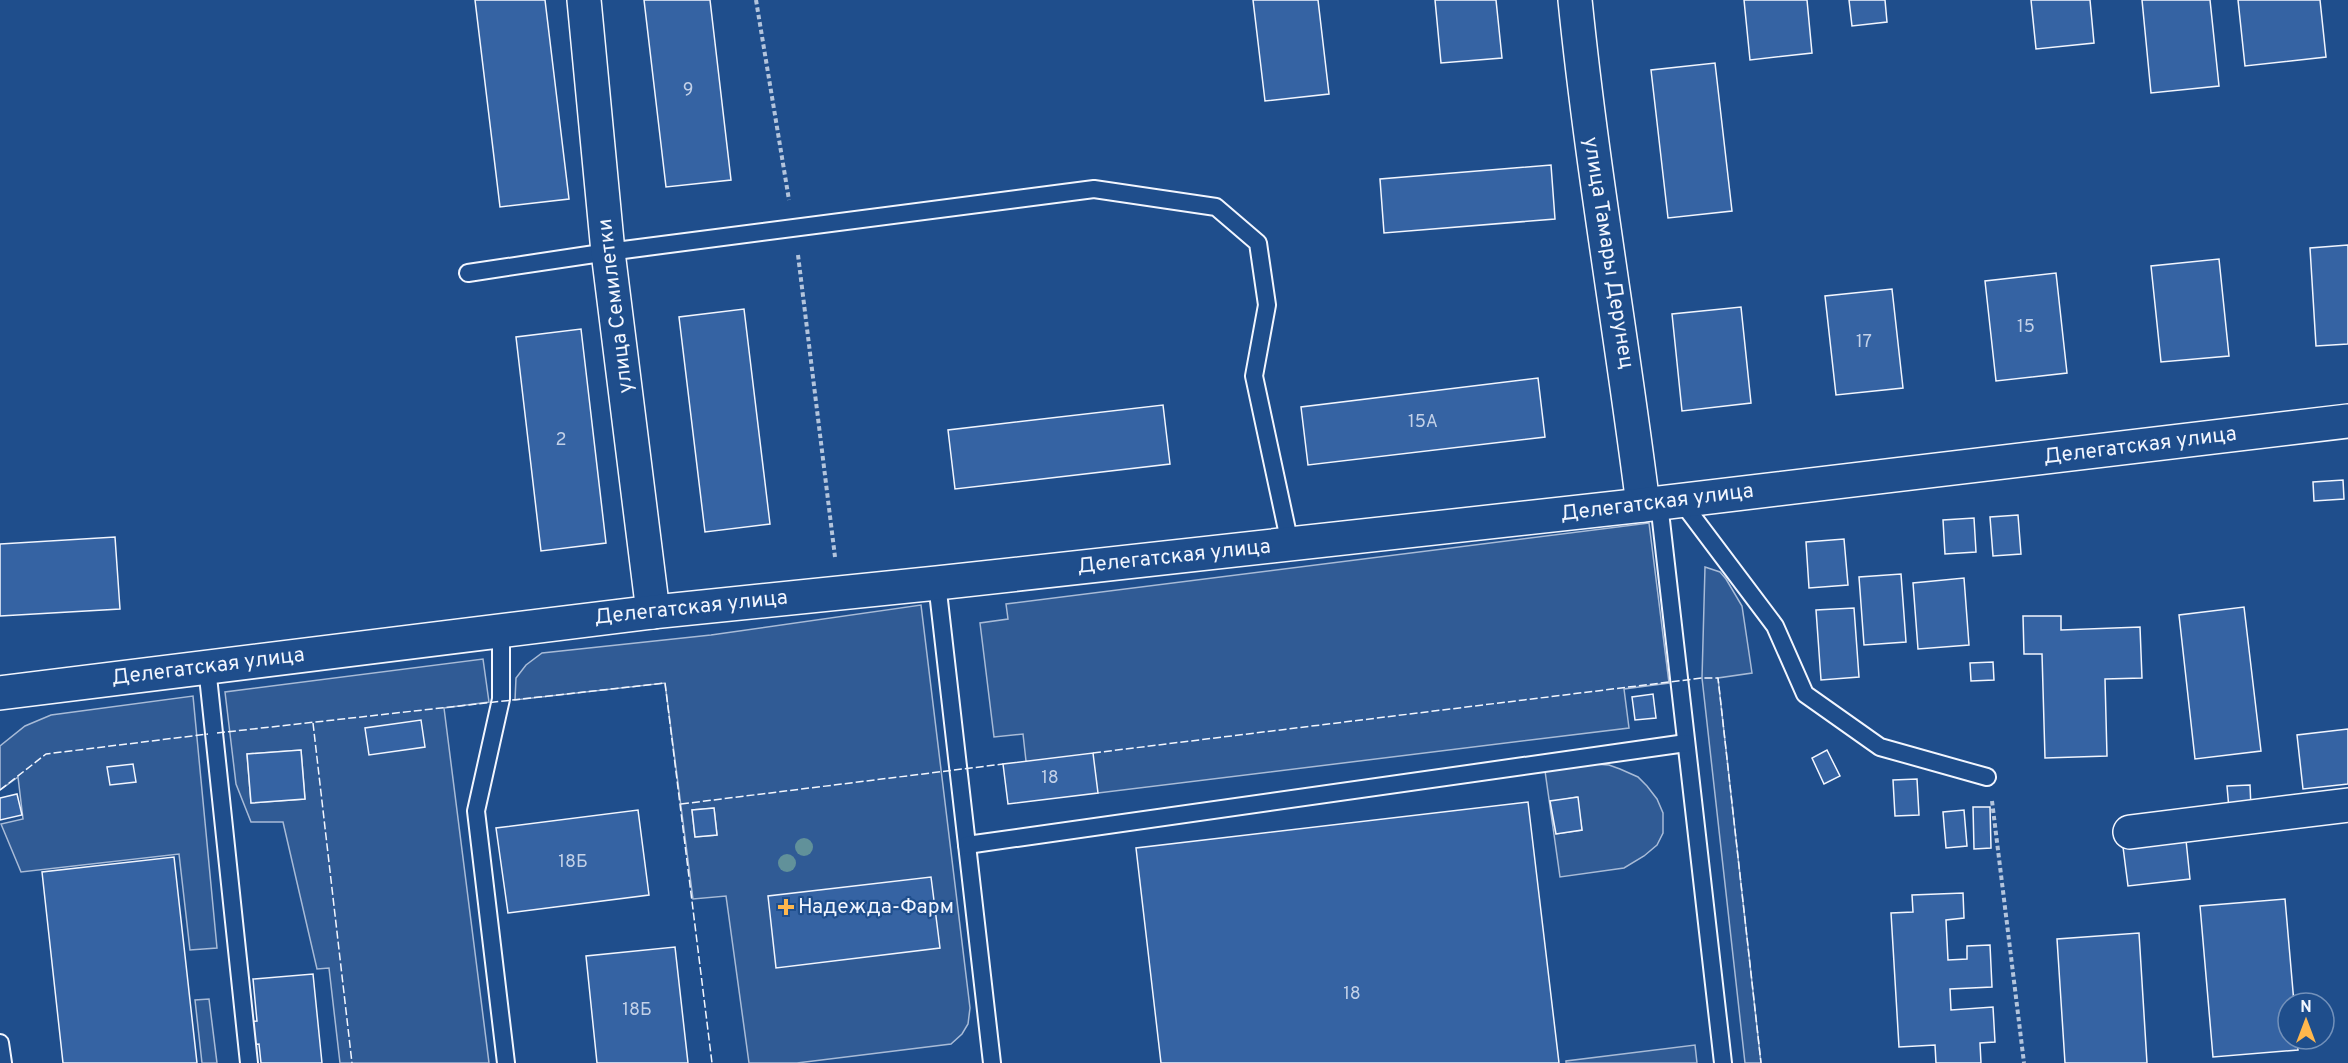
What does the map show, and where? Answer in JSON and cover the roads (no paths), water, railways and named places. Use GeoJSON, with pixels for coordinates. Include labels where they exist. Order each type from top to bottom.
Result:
{"type":"FeatureCollection","features":[{"type":"Feature","properties":{"kind":"street","name":"улица Семилетки"},"geometry":{"type":"LineString","coordinates":[[584,0],[608,252],[653,612]]}},
{"type":"Feature","properties":{"kind":"street","name":"улица Тамары Дерунец"},"geometry":{"type":"LineString","coordinates":[[1575,0],[1586,107],[1633,421],[1661,503]]}},
{"type":"Feature","properties":{"kind":"street","name":"Делегатская улица"},"geometry":{"type":"LineString","coordinates":[[0,693],[653,612],[1661,503],[2348,421]]}},
{"type":"Feature","properties":{"kind":"street"},"geometry":{"type":"LineString","coordinates":[[2130,832],[2348,805]]}},
{"type":"Feature","properties":{"kind":"lane"},"geometry":{"type":"LineString","coordinates":[[468,273],[608,252],[1094,189],[1216,207],[1258,243],[1268,305],[1254,376],[1290,544]]}},
{"type":"Feature","properties":{"kind":"lane"},"geometry":{"type":"LineString","coordinates":[[1661,503],[1723,1063]]}},
{"type":"Feature","properties":{"kind":"lane"},"geometry":{"type":"LineString","coordinates":[[1661,503],[1775,626],[1805,694],[1880,747],[1987,777]]}},
{"type":"Feature","properties":{"kind":"lane"},"geometry":{"type":"LineString","coordinates":[[937,583],[992,1063]]}},
{"type":"Feature","properties":{"kind":"lane"},"geometry":{"type":"LineString","coordinates":[[501,631],[501,699],[476,811],[506,1063]]}},
{"type":"Feature","properties":{"kind":"lane"},"geometry":{"type":"LineString","coordinates":[[207,667],[249,1063]]}},
{"type":"Feature","properties":{"kind":"lane"},"geometry":{"type":"LineString","coordinates":[[967,845],[1686,743]]}},
{"type":"Feature","properties":{"kind":"lane"},"geometry":{"type":"LineString","coordinates":[[0,1043],[3,1063]]}},
{"type":"Feature","properties":{"kind":"place","name":"Надежда-Фарм"},"geometry":{"type":"Point","coordinates":[786,907]}}]}
